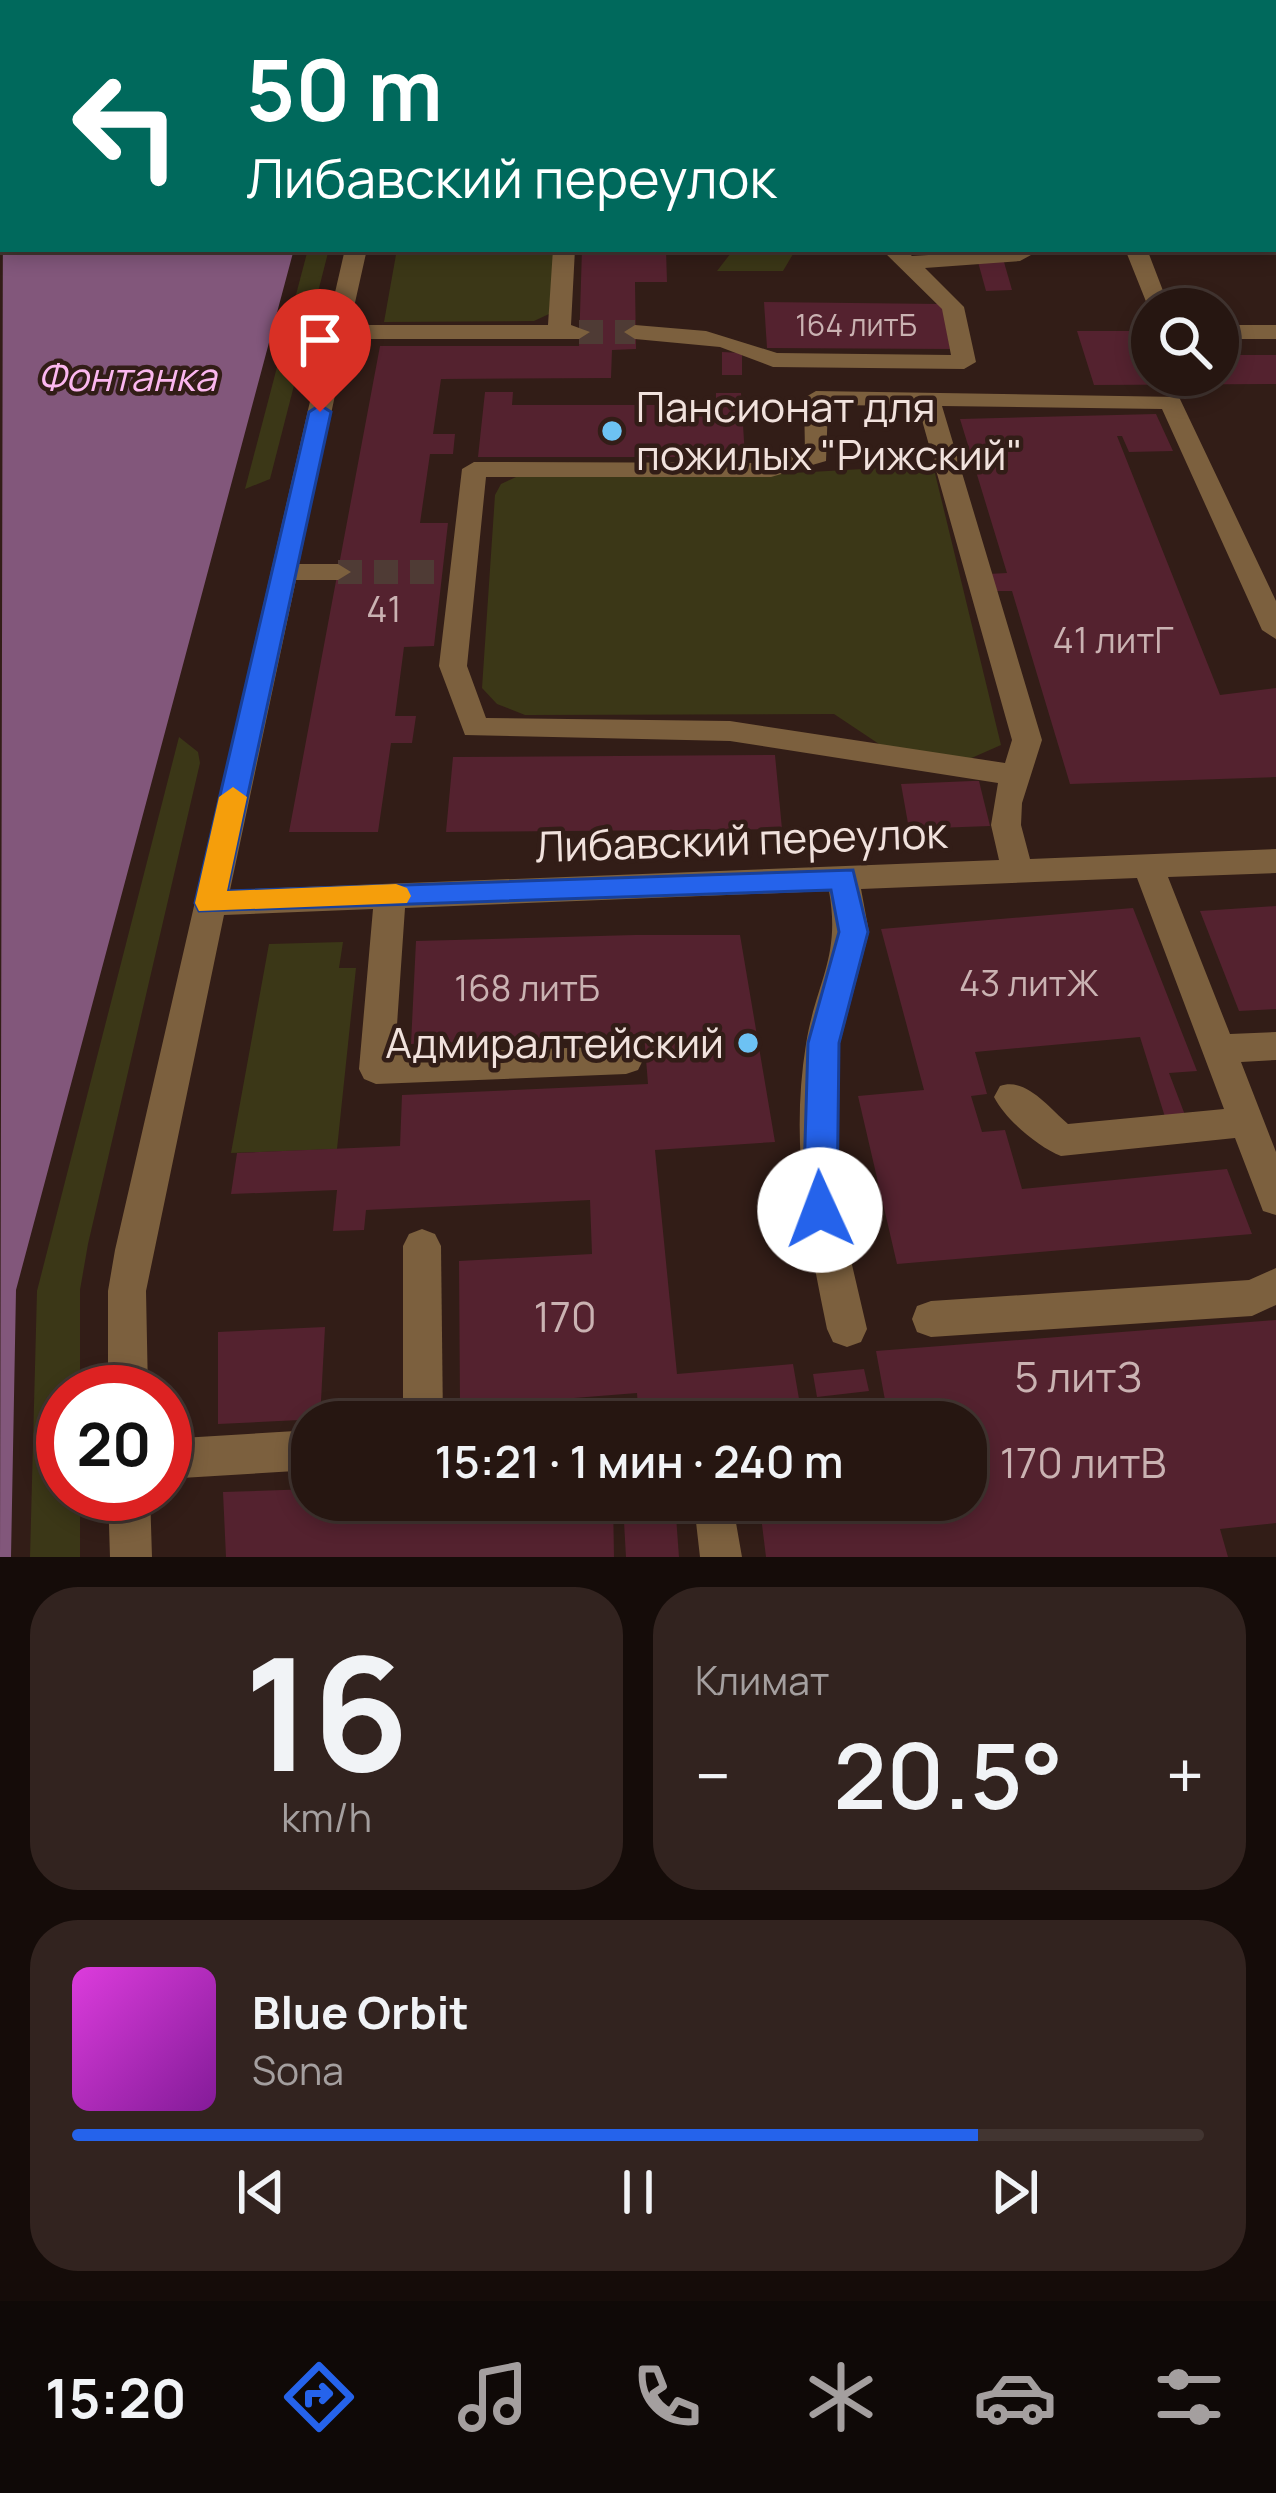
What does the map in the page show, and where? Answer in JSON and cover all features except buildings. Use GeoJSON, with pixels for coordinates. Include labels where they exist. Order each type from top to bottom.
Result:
{"type":"FeatureCollection","features":[{"type":"Feature","properties":{"kind":"street"},"geometry":{"type":"LineString","coordinates":[[128,1365],[128,1291],[134,1250],[355,252]]}},
{"type":"Feature","properties":{"kind":"street"},"geometry":{"type":"LineString","coordinates":[[338,332],[569,332],[564,252]]}},
{"type":"Feature","properties":{"kind":"street"},"geometry":{"type":"LineString","coordinates":[[899,256],[1019,252]]}},
{"type":"Feature","properties":{"kind":"street"},"geometry":{"type":"LineString","coordinates":[[1137,252],[1151,288]]}},
{"type":"Feature","properties":{"kind":"street"},"geometry":{"type":"LineString","coordinates":[[635,332],[682,333],[748,346],[773,360],[964,362],[953,307],[899,256]]}},
{"type":"Feature","properties":{"kind":"street"},"geometry":{"type":"LineString","coordinates":[[1239,332],[1276,332]]}},
{"type":"Feature","properties":{"kind":"street"},"geometry":{"type":"LineString","coordinates":[[1016,775],[730,731],[475,728],[453,666],[453,572],[474,469],[771,470],[817,456],[815,398],[1171,402],[1276,630]]}},
{"type":"Feature","properties":{"kind":"street"},"geometry":{"type":"LineString","coordinates":[[928,399],[1027,740],[1006,824],[1018,871]]}},
{"type":"Feature","properties":{"kind":"street"},"geometry":{"type":"LineString","coordinates":[[284,572],[338,572]]}},
{"type":"Feature","properties":{"kind":"street","name":"Либавский переулок"},"geometry":{"type":"LineString","coordinates":[[209,903],[1276,861]]}},
{"type":"Feature","properties":{"kind":"street"},"geometry":{"type":"LineString","coordinates":[[1148,866],[1276,1199]]}},
{"type":"Feature","properties":{"kind":"street"},"geometry":{"type":"LineString","coordinates":[[843,878],[854,932],[824,1043],[818,1130],[820,1210],[847,1329]]}},
{"type":"Feature","properties":{"kind":"street"},"geometry":{"type":"LineString","coordinates":[[390,896],[376,1069],[626,1060]]}},
{"type":"Feature","properties":{"kind":"street"},"geometry":{"type":"LineString","coordinates":[[1217,1048],[1276,1046]]}},
{"type":"Feature","properties":{"kind":"street"},"geometry":{"type":"LineString","coordinates":[[1012,1097],[1061,1140],[1246,1122]]}},
{"type":"Feature","properties":{"kind":"street"},"geometry":{"type":"LineString","coordinates":[[422,1246],[423,1401]]}},
{"type":"Feature","properties":{"kind":"street"},"geometry":{"type":"LineString","coordinates":[[931,1319],[1252,1298],[1276,1286]]}},
{"type":"Feature","properties":{"kind":"street"},"geometry":{"type":"LineString","coordinates":[[192,1458],[291,1451]]}},
{"type":"Feature","properties":{"kind":"street"},"geometry":{"type":"LineString","coordinates":[[130,1521],[131,1557]]}},
{"type":"Feature","properties":{"kind":"street"},"geometry":{"type":"LineString","coordinates":[[717,1521],[721,1557]]}},
{"type":"Feature","properties":{"kind":"shaded area"},"geometry":{"type":"Polygon","coordinates":[[[307,252],[328,252],[270,479],[245,489],[307,252]]]}},
{"type":"Feature","properties":{"kind":"shaded area"},"geometry":{"type":"Polygon","coordinates":[[[396,252],[555,252],[549,314],[534,321],[384,322],[396,252]]]}},
{"type":"Feature","properties":{"kind":"shaded area"},"geometry":{"type":"Polygon","coordinates":[[[732,252],[794,252],[783,271],[717,271],[732,252]]]}},
{"type":"Feature","properties":{"kind":"shaded area"},"geometry":{"type":"Polygon","coordinates":[[[933,465],[1001,745],[967,760],[882,746],[834,714],[525,715],[497,704],[482,688],[495,495],[501,484],[516,477],[741,476],[933,465]]]}},
{"type":"Feature","properties":{"kind":"shaded area"},"geometry":{"type":"Polygon","coordinates":[[[179,737],[198,752],[200,763],[88,1244],[80,1290],[80,1365],[36,1365],[36,1521],[80,1521],[80,1557],[30,1557],[37,1291],[179,737]]]}},
{"type":"Feature","properties":{"kind":"shaded area"},"geometry":{"type":"Polygon","coordinates":[[[343,942],[339,968],[356,968],[337,1149],[231,1153],[269,944],[343,942]]]}},
{"type":"Feature","properties":{"kind":"water","name":"Фонтанка"},"geometry":{"type":"Polygon","coordinates":[[[3,252],[293,252],[16,1290],[11,1557],[0,1557],[3,252]]]}},
{"type":"Feature","properties":{"kind":"tunnel"},"geometry":{"type":"LineString","coordinates":[[579,332],[635,332]]}},
{"type":"Feature","properties":{"kind":"tunnel"},"geometry":{"type":"LineString","coordinates":[[338,572],[443,572]]}},
{"type":"Feature","properties":{"kind":"slow traffic"},"geometry":{"type":"LineString","coordinates":[[233,797],[209,903],[396,896]]}},
{"type":"Feature","properties":{"kind":"place","name":"Пансионат для пожилых \"Рижский\""},"geometry":{"type":"Point","coordinates":[612,431]}},
{"type":"Feature","properties":{"kind":"place","name":"Адмиралтейский"},"geometry":{"type":"Point","coordinates":[748,1043]}},
{"type":"Feature","properties":{"kind":"route"},"geometry":{"type":"LineString","coordinates":[[320,412],[209,903],[843,878],[854,932],[824,1043],[818,1130],[820,1210]]}}]}
